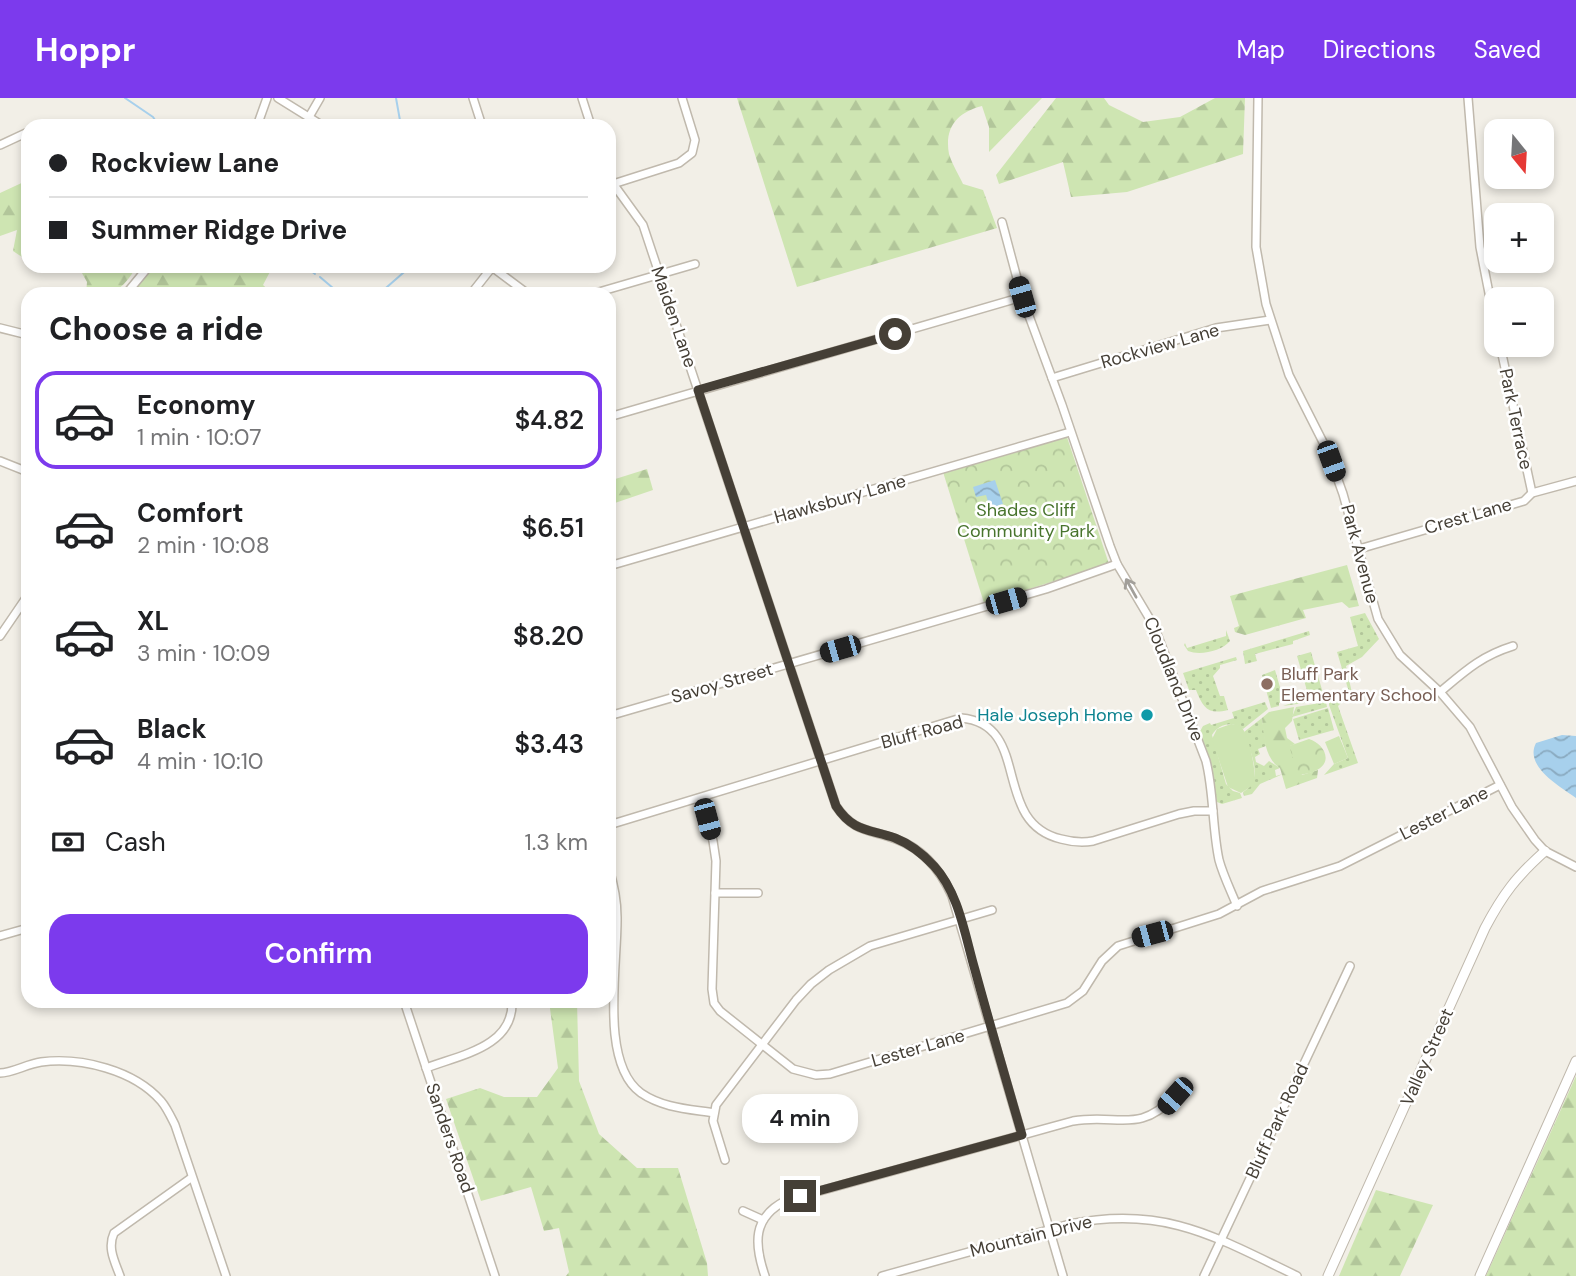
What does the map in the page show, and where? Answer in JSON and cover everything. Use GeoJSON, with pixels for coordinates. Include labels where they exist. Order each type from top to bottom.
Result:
{"type":"FeatureCollection","features":[{"type":"Feature","properties":{"kind":"street"},"geometry":{"type":"LineString","coordinates":[[260,119],[267,98]]}},
{"type":"Feature","properties":{"kind":"street"},"geometry":{"type":"LineString","coordinates":[[278,98],[312,119]]}},
{"type":"Feature","properties":{"kind":"street"},"geometry":{"type":"LineString","coordinates":[[309,117],[320,98]]}},
{"type":"Feature","properties":{"kind":"street"},"geometry":{"type":"LineString","coordinates":[[473,98],[480,119]]}},
{"type":"Feature","properties":{"kind":"street"},"geometry":{"type":"LineString","coordinates":[[582,98],[589,119]]}},
{"type":"Feature","properties":{"kind":"street"},"geometry":{"type":"LineString","coordinates":[[616,180],[679,163],[689,157],[695,140],[682,98]]}},
{"type":"Feature","properties":{"kind":"street","name":"Park Avenue"},"geometry":{"type":"LineString","coordinates":[[1258,98],[1257,257],[1270,320],[1289,375],[1331,461],[1343,494],[1372,606],[1400,655],[1440,692],[1471,727],[1523,825],[1545,851],[1576,867]]}},
{"type":"Feature","properties":{"kind":"street"},"geometry":{"type":"LineString","coordinates":[[1468,98],[1480,247],[1488,287]]}},
{"type":"Feature","properties":{"kind":"street"},"geometry":{"type":"LineString","coordinates":[[0,145],[21,135]]}},
{"type":"Feature","properties":{"kind":"street","name":"Maiden Lane"},"geometry":{"type":"LineString","coordinates":[[616,188],[643,225],[836,806],[857,828],[898,839],[922,854],[946,882],[960,919],[1063,1276]]}},
{"type":"Feature","properties":{"kind":"street","name":"Cloudland Drive"},"geometry":{"type":"LineString","coordinates":[[1002,222],[1022,297],[1117,564],[1154,626],[1206,761],[1212,783],[1219,862],[1237,906]]}},
{"type":"Feature","properties":{"kind":"street"},"geometry":{"type":"LineString","coordinates":[[616,287],[695,264]]}},
{"type":"Feature","properties":{"kind":"street"},"geometry":{"type":"LineString","coordinates":[[132,287],[143,273]]}},
{"type":"Feature","properties":{"kind":"street"},"geometry":{"type":"LineString","coordinates":[[477,287],[488,273]]}},
{"type":"Feature","properties":{"kind":"street"},"geometry":{"type":"LineString","coordinates":[[501,273],[519,287]]}},
{"type":"Feature","properties":{"kind":"street"},"geometry":{"type":"LineString","coordinates":[[616,415],[1022,297]]}},
{"type":"Feature","properties":{"kind":"street","name":"Rockview Lane"},"geometry":{"type":"LineString","coordinates":[[1052,379],[1216,328],[1270,320]]}},
{"type":"Feature","properties":{"kind":"street"},"geometry":{"type":"LineString","coordinates":[[0,328],[21,333]]}},
{"type":"Feature","properties":{"kind":"street","name":"Park Terrace"},"geometry":{"type":"LineString","coordinates":[[1503,357],[1532,494]]}},
{"type":"Feature","properties":{"kind":"street","name":"Hawksbury Lane"},"geometry":{"type":"LineString","coordinates":[[616,564],[1070,432]]}},
{"type":"Feature","properties":{"kind":"street"},"geometry":{"type":"LineString","coordinates":[[0,461],[21,469]]}},
{"type":"Feature","properties":{"kind":"street","name":"Crest Lane"},"geometry":{"type":"LineString","coordinates":[[1359,549],[1524,500],[1532,494],[1576,481]]}},
{"type":"Feature","properties":{"kind":"street","name":"Savoy Street"},"geometry":{"type":"LineString","coordinates":[[616,714],[1046,589],[1117,564]]}},
{"type":"Feature","properties":{"kind":"street"},"geometry":{"type":"LineString","coordinates":[[0,636],[21,606]]}},
{"type":"Feature","properties":{"kind":"street"},"geometry":{"type":"LineString","coordinates":[[1440,692],[1475,662],[1513,646]]}},
{"type":"Feature","properties":{"kind":"street","name":"Bluff Road"},"geometry":{"type":"LineString","coordinates":[[616,823],[961,718],[974,719],[987,725],[1000,740],[1023,812],[1035,828],[1051,837],[1082,843],[1179,814],[1213,811]]}},
{"type":"Feature","properties":{"kind":"street","name":"Lester Lane"},"geometry":{"type":"LineString","coordinates":[[701,798],[716,861],[712,998],[720,1011],[793,1069],[816,1075],[830,1074],[1054,1009],[1076,997],[1090,983],[1102,961],[1118,946],[1219,914],[1262,891],[1340,866],[1500,785]]}},
{"type":"Feature","properties":{"kind":"street","name":"Valley Street"},"geometry":{"type":"LineString","coordinates":[[1328,1276],[1485,928],[1512,882],[1545,851]]}},
{"type":"Feature","properties":{"kind":"street"},"geometry":{"type":"LineString","coordinates":[[715,892],[758,893]]}},
{"type":"Feature","properties":{"kind":"street"},"geometry":{"type":"LineString","coordinates":[[616,904],[616,982]]}},
{"type":"Feature","properties":{"kind":"street"},"geometry":{"type":"LineString","coordinates":[[725,1160],[714,1113],[719,1099],[811,984],[849,957],[870,946],[992,910]]}},
{"type":"Feature","properties":{"kind":"street"},"geometry":{"type":"LineString","coordinates":[[0,925],[2,935],[21,930]]}},
{"type":"Feature","properties":{"kind":"street","name":"Bluff Park Road"},"geometry":{"type":"LineString","coordinates":[[1204,1276],[1350,966]]}},
{"type":"Feature","properties":{"kind":"street","name":"Sanders Road"},"geometry":{"type":"LineString","coordinates":[[406,1008],[495,1276]]}},
{"type":"Feature","properties":{"kind":"street"},"geometry":{"type":"LineString","coordinates":[[426,1068],[488,1045],[502,1034],[509,1021],[511,1008]]}},
{"type":"Feature","properties":{"kind":"street"},"geometry":{"type":"LineString","coordinates":[[616,1008],[615,1045],[622,1071],[634,1087],[662,1104],[714,1113]]}},
{"type":"Feature","properties":{"kind":"street"},"geometry":{"type":"LineString","coordinates":[[0,1073],[38,1062],[65,1060],[95,1065],[145,1087],[162,1102],[175,1125],[226,1276]]}},
{"type":"Feature","properties":{"kind":"street"},"geometry":{"type":"LineString","coordinates":[[1480,1276],[1576,1061]]}},
{"type":"Feature","properties":{"kind":"street"},"geometry":{"type":"LineString","coordinates":[[765,1276],[757,1251],[758,1237],[763,1220],[776,1205],[787,1200],[1085,1119],[1143,1119],[1157,1114],[1175,1096]]}},
{"type":"Feature","properties":{"kind":"street"},"geometry":{"type":"LineString","coordinates":[[120,1276],[111,1250],[114,1233],[191,1178]]}},
{"type":"Feature","properties":{"kind":"street"},"geometry":{"type":"LineString","coordinates":[[743,1211],[763,1220]]}},
{"type":"Feature","properties":{"kind":"street","name":"Mountain Drive"},"geometry":{"type":"LineString","coordinates":[[882,1276],[1100,1218],[1142,1218],[1184,1226],[1221,1240],[1297,1276]]}},
{"type":"Feature","properties":{"kind":"green space"},"geometry":{"type":"Polygon","coordinates":[[[737,98],[1042,98],[989,152],[989,127],[982,106],[966,112],[951,129],[948,144],[952,162],[963,184],[983,190],[997,228],[797,287],[737,98]]]}},
{"type":"Feature","properties":{"kind":"green space"},"geometry":{"type":"Polygon","coordinates":[[[1056,98],[1104,98],[1109,105],[1143,122],[1180,117],[1215,98],[1245,98],[1243,154],[1127,192],[1071,197],[1063,162],[999,184],[996,175],[1056,98]]]}},
{"type":"Feature","properties":{"kind":"green space"},"geometry":{"type":"Polygon","coordinates":[[[21,183],[21,256],[13,251],[17,230],[0,236],[0,193],[21,183]]]}},
{"type":"Feature","properties":{"kind":"green space"},"geometry":{"type":"Polygon","coordinates":[[[82,273],[132,273],[120,287],[87,287],[82,273]]]}},
{"type":"Feature","properties":{"kind":"green space"},"geometry":{"type":"Polygon","coordinates":[[[148,273],[269,273],[263,285],[265,287],[136,287],[148,273]]]}},
{"type":"Feature","properties":{"kind":"green space","name":"Shades Cliff Community Park"},"geometry":{"type":"Polygon","coordinates":[[[1067,437],[1109,564],[984,603],[943,472],[1067,437]]]}},
{"type":"Feature","properties":{"kind":"green space"},"geometry":{"type":"Polygon","coordinates":[[[647,469],[653,490],[616,503],[616,479],[647,469]]]}},
{"type":"Feature","properties":{"kind":"green space"},"geometry":{"type":"Polygon","coordinates":[[[1347,565],[1359,606],[1349,608],[1342,602],[1303,610],[1306,618],[1245,635],[1235,632],[1234,628],[1239,626],[1230,596],[1347,565]]]}},
{"type":"Feature","properties":{"kind":"green space"},"geometry":{"type":"Polygon","coordinates":[[[1365,613],[1379,639],[1362,657],[1346,666],[1352,693],[1345,698],[1343,694],[1349,692],[1337,652],[1358,646],[1350,617],[1365,613]]]}},
{"type":"Feature","properties":{"kind":"green space"},"geometry":{"type":"Polygon","coordinates":[[[1226,630],[1230,641],[1216,650],[1193,652],[1188,651],[1184,645],[1185,643],[1187,648],[1226,636],[1226,630]]]}},
{"type":"Feature","properties":{"kind":"green space"},"geometry":{"type":"Polygon","coordinates":[[[1309,631],[1310,635],[1293,641],[1293,644],[1255,654],[1257,661],[1245,664],[1243,651],[1309,631]]]}},
{"type":"Feature","properties":{"kind":"green space"},"geometry":{"type":"Polygon","coordinates":[[[1311,652],[1325,700],[1283,706],[1308,694],[1297,656],[1311,652]]]}},
{"type":"Feature","properties":{"kind":"green space"},"geometry":{"type":"Polygon","coordinates":[[[1236,657],[1237,660],[1220,665],[1213,676],[1228,710],[1216,712],[1207,709],[1196,690],[1189,690],[1183,673],[1236,657]]]}},
{"type":"Feature","properties":{"kind":"green space"},"geometry":{"type":"Polygon","coordinates":[[[1275,670],[1284,701],[1271,708],[1262,675],[1275,670]]]}},
{"type":"Feature","properties":{"kind":"green space"},"geometry":{"type":"Polygon","coordinates":[[[1341,698],[1342,702],[1338,706],[1358,763],[1324,775],[1334,764],[1348,758],[1329,705],[1329,701],[1341,698]]]}},
{"type":"Feature","properties":{"kind":"green space"},"geometry":{"type":"Polygon","coordinates":[[[1265,702],[1268,709],[1243,729],[1226,724],[1212,735],[1226,784],[1233,791],[1240,793],[1242,798],[1222,804],[1217,802],[1207,753],[1199,733],[1203,726],[1210,723],[1211,725],[1234,718],[1232,712],[1265,702]]]}},
{"type":"Feature","properties":{"kind":"green space"},"geometry":{"type":"Polygon","coordinates":[[[1326,702],[1327,707],[1292,717],[1296,707],[1326,702]]]}},
{"type":"Feature","properties":{"kind":"green space"},"geometry":{"type":"Polygon","coordinates":[[[1294,707],[1292,721],[1285,728],[1287,738],[1295,744],[1290,746],[1302,775],[1318,770],[1317,778],[1286,789],[1280,768],[1268,752],[1262,718],[1269,712],[1294,707]]]}},
{"type":"Feature","properties":{"kind":"green space"},"geometry":{"type":"Polygon","coordinates":[[[1328,708],[1334,730],[1299,740],[1293,719],[1328,708]]]}},
{"type":"Feature","properties":{"kind":"green space"},"geometry":{"type":"Polygon","coordinates":[[[1262,718],[1266,746],[1258,749],[1260,754],[1255,757],[1256,762],[1264,766],[1269,761],[1280,768],[1275,770],[1276,776],[1283,774],[1260,784],[1252,794],[1244,796],[1243,792],[1250,787],[1255,773],[1244,732],[1262,718]]]}},
{"type":"Feature","properties":{"kind":"green space"},"geometry":{"type":"Polygon","coordinates":[[[1231,724],[1239,726],[1245,732],[1254,765],[1253,785],[1241,793],[1228,787],[1212,739],[1217,729],[1231,724]]]}},
{"type":"Feature","properties":{"kind":"green space"},"geometry":{"type":"Polygon","coordinates":[[[1339,736],[1348,758],[1334,764],[1325,742],[1339,736]]]}},
{"type":"Feature","properties":{"kind":"green space"},"geometry":{"type":"Polygon","coordinates":[[[1309,739],[1322,748],[1325,762],[1315,771],[1299,775],[1289,746],[1309,739]]]}},
{"type":"Feature","properties":{"kind":"green space"},"geometry":{"type":"Polygon","coordinates":[[[550,1008],[577,1008],[579,1081],[599,1134],[637,1168],[678,1168],[707,1263],[708,1276],[566,1276],[569,1272],[559,1228],[544,1231],[531,1187],[481,1201],[446,1099],[480,1088],[504,1097],[537,1097],[558,1068],[550,1008]]]}},
{"type":"Feature","properties":{"kind":"green space"},"geometry":{"type":"Polygon","coordinates":[[[1576,1076],[1576,1276],[1486,1276],[1576,1076]]]}},
{"type":"Feature","properties":{"kind":"green space"},"geometry":{"type":"Polygon","coordinates":[[[1376,1190],[1433,1205],[1400,1276],[1339,1276],[1376,1190]]]}},
{"type":"Feature","properties":{"kind":"water"},"geometry":{"type":"Polygon","coordinates":[[[995,480],[1003,504],[990,508],[986,495],[976,497],[973,487],[995,480]]]}},
{"type":"Feature","properties":{"kind":"water"},"geometry":{"type":"Polygon","coordinates":[[[1562,735],[1576,736],[1576,798],[1545,775],[1535,760],[1536,743],[1562,735]]]}},
{"type":"Feature","properties":{"kind":"waterway"},"geometry":{"type":"LineString","coordinates":[[125,98],[154,119]]}},
{"type":"Feature","properties":{"kind":"waterway"},"geometry":{"type":"LineString","coordinates":[[396,98],[400,119]]}},
{"type":"Feature","properties":{"kind":"waterway"},"geometry":{"type":"LineString","coordinates":[[387,287],[403,273]]}},
{"type":"Feature","properties":{"kind":"waterway"},"geometry":{"type":"LineString","coordinates":[[320,277],[332,287]]}},
{"type":"Feature","properties":{"kind":"place","name":"Bluff Park Elementary School"},"geometry":{"type":"Point","coordinates":[1267,684]}},
{"type":"Feature","properties":{"kind":"place","name":"Hale Joseph Home"},"geometry":{"type":"Point","coordinates":[1147,715]}},
{"type":"Feature","properties":{"kind":"route"},"geometry":{"type":"LineString","coordinates":[[800,1196],[1022,1135],[960,919],[946,882],[936,868],[911,846],[898,839],[857,828],[848,822],[836,806],[698,390],[895,334]]}}]}
